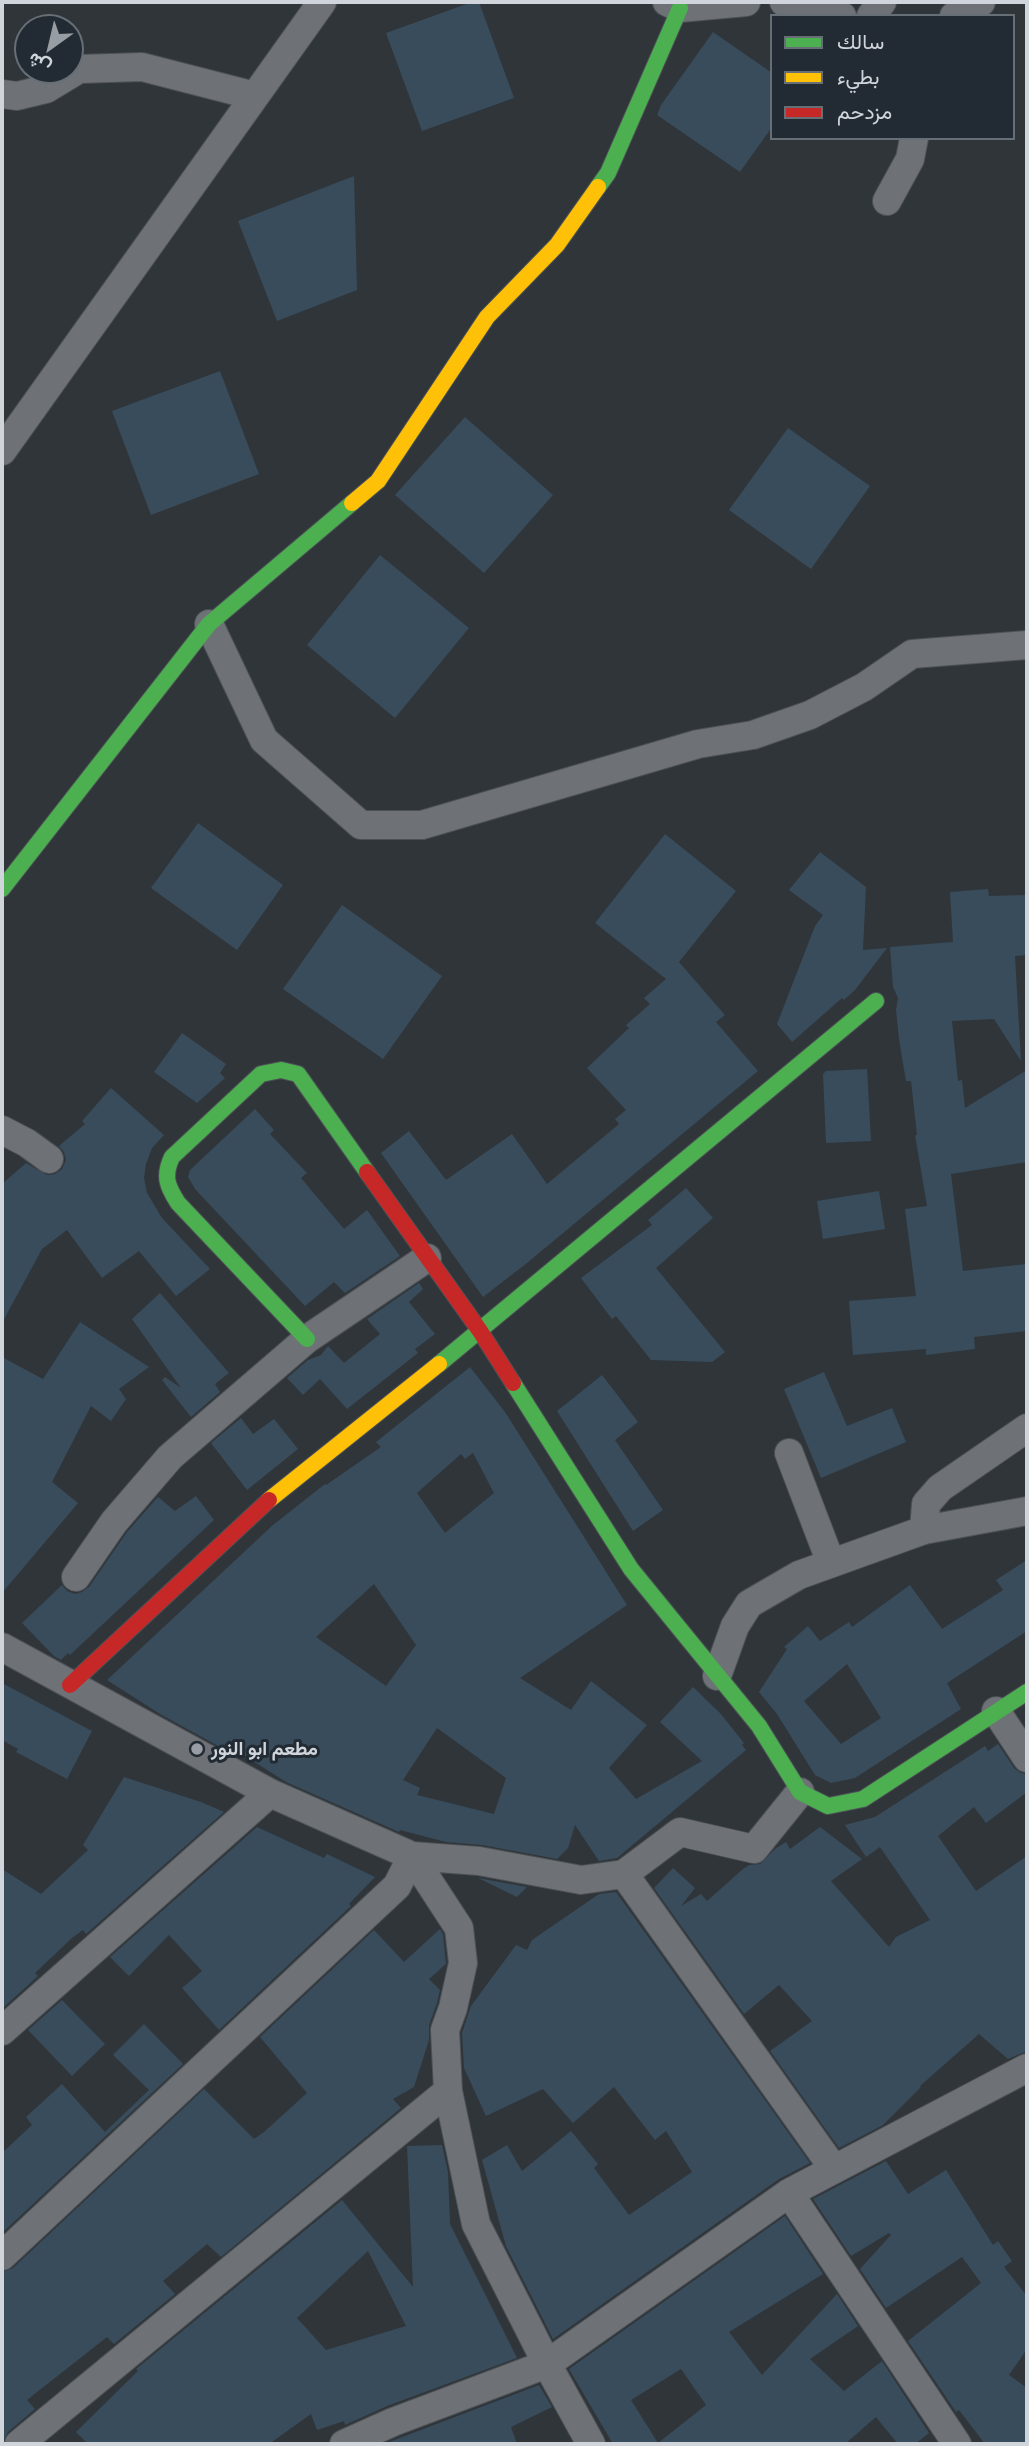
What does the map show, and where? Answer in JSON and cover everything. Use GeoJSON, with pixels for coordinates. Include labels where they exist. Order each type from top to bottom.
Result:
{"type":"FeatureCollection","features":[{"type":"Feature","properties":{"kind":"street"},"geometry":{"type":"LineString","coordinates":[[2,451],[322,2]]}},
{"type":"Feature","properties":{"kind":"street"},"geometry":{"type":"LineString","coordinates":[[2,889],[209,624],[378,481],[487,317],[556,245],[608,173],[673,5],[746,2]]}},
{"type":"Feature","properties":{"kind":"street"},"geometry":{"type":"LineString","coordinates":[[784,2],[834,14]]}},
{"type":"Feature","properties":{"kind":"street"},"geometry":{"type":"LineString","coordinates":[[958,14],[981,2]]}},
{"type":"Feature","properties":{"kind":"street"},"geometry":{"type":"LineString","coordinates":[[2,94],[17,96],[46,89],[79,69],[142,67],[255,96]]}},
{"type":"Feature","properties":{"kind":"street"},"geometry":{"type":"LineString","coordinates":[[887,201],[910,159],[914,140]]}},
{"type":"Feature","properties":{"kind":"street"},"geometry":{"type":"LineString","coordinates":[[209,624],[264,740],[361,825],[422,825],[698,744],[753,735],[810,715],[864,688],[912,654],[1027,645]]}},
{"type":"Feature","properties":{"kind":"street"},"geometry":{"type":"LineString","coordinates":[[70,1685],[259,1508],[480,1331],[876,1001]]}},
{"type":"Feature","properties":{"kind":"street"},"geometry":{"type":"LineString","coordinates":[[307,1339],[178,1203],[165,1183],[165,1170],[172,1157],[261,1074],[281,1070],[298,1074],[480,1331],[631,1569],[759,1726],[800,1792],[828,1807],[863,1799],[1027,1692]]}},
{"type":"Feature","properties":{"kind":"street"},"geometry":{"type":"LineString","coordinates":[[2,1130],[49,1159]]}},
{"type":"Feature","properties":{"kind":"street"},"geometry":{"type":"LineString","coordinates":[[76,1577],[114,1522],[170,1457],[307,1339],[427,1258]]}},
{"type":"Feature","properties":{"kind":"street"},"geometry":{"type":"LineString","coordinates":[[924,1530],[926,1504],[940,1488],[1027,1428]]}},
{"type":"Feature","properties":{"kind":"street"},"geometry":{"type":"LineString","coordinates":[[789,1453],[831,1563]]}},
{"type":"Feature","properties":{"kind":"street"},"geometry":{"type":"LineString","coordinates":[[717,1676],[735,1626],[749,1604],[799,1575],[924,1530],[1027,1511]]}},
{"type":"Feature","properties":{"kind":"street"},"geometry":{"type":"LineString","coordinates":[[2,1647],[270,1793],[412,1856],[479,1861],[581,1880],[624,1874],[680,1832],[754,1849],[800,1792]]}},
{"type":"Feature","properties":{"kind":"street"},"geometry":{"type":"LineString","coordinates":[[996,1711],[1027,1758]]}},
{"type":"Feature","properties":{"kind":"street"},"geometry":{"type":"LineString","coordinates":[[2,2031],[270,1793]]}},
{"type":"Feature","properties":{"kind":"street"},"geometry":{"type":"LineString","coordinates":[[412,1856],[459,1928],[463,1964],[445,2030],[448,2091],[476,2224],[591,2444]]}},
{"type":"Feature","properties":{"kind":"street"},"geometry":{"type":"LineString","coordinates":[[2,2256],[397,1886],[412,1856]]}},
{"type":"Feature","properties":{"kind":"street"},"geometry":{"type":"LineString","coordinates":[[624,1874],[834,2169]]}},
{"type":"Feature","properties":{"kind":"street"},"geometry":{"type":"LineString","coordinates":[[344,2444],[547,2364],[789,2193],[1027,2068]]}},
{"type":"Feature","properties":{"kind":"street"},"geometry":{"type":"LineString","coordinates":[[19,2444],[448,2091]]}},
{"type":"Feature","properties":{"kind":"street"},"geometry":{"type":"LineString","coordinates":[[789,2193],[957,2444]]}},
{"type":"Feature","properties":{"kind":"building"},"geometry":{"type":"Polygon","coordinates":[[[472,2],[479,2],[514,98],[422,131],[386,33],[472,2]]]}},
{"type":"Feature","properties":{"kind":"building"},"geometry":{"type":"Polygon","coordinates":[[[713,32],[770,72],[770,130],[740,172],[657,115],[661,105],[713,32]]]}},
{"type":"Feature","properties":{"kind":"building"},"geometry":{"type":"Polygon","coordinates":[[[354,176],[357,290],[277,321],[238,221],[354,176]]]}},
{"type":"Feature","properties":{"kind":"building"},"geometry":{"type":"Polygon","coordinates":[[[220,371],[259,474],[151,515],[112,411],[220,371]]]}},
{"type":"Feature","properties":{"kind":"building"},"geometry":{"type":"Polygon","coordinates":[[[465,417],[553,495],[484,573],[395,495],[465,417]]]}},
{"type":"Feature","properties":{"kind":"building"},"geometry":{"type":"Polygon","coordinates":[[[788,428],[870,486],[811,569],[729,510],[788,428]]]}},
{"type":"Feature","properties":{"kind":"building"},"geometry":{"type":"Polygon","coordinates":[[[380,555],[469,628],[395,718],[307,645],[380,555]]]}},
{"type":"Feature","properties":{"kind":"building"},"geometry":{"type":"Polygon","coordinates":[[[198,823],[283,885],[237,950],[151,888],[198,823]]]}},
{"type":"Feature","properties":{"kind":"building"},"geometry":{"type":"Polygon","coordinates":[[[665,834],[736,891],[679,962],[725,1015],[716,1022],[758,1071],[483,1297],[381,1153],[409,1131],[446,1180],[512,1134],[547,1184],[619,1124],[615,1119],[626,1110],[587,1068],[629,1028],[626,1025],[650,1004],[644,998],[666,979],[595,923],[665,834]]]}},
{"type":"Feature","properties":{"kind":"building"},"geometry":{"type":"Polygon","coordinates":[[[820,852],[866,887],[863,950],[887,948],[855,990],[844,1000],[842,998],[792,1042],[777,1024],[815,926],[823,915],[789,890],[820,852]]]}},
{"type":"Feature","properties":{"kind":"building"},"geometry":{"type":"Polygon","coordinates":[[[988,889],[989,896],[1027,895],[1027,955],[1015,956],[1021,1061],[994,1019],[952,1021],[958,1081],[962,1080],[965,1108],[1027,1070],[1027,1162],[951,1174],[963,1271],[1027,1264],[1027,1331],[974,1337],[975,1349],[926,1355],[926,1349],[853,1355],[849,1301],[916,1296],[905,1209],[927,1206],[915,1135],[911,1081],[906,1081],[899,1039],[896,1010],[898,998],[893,987],[890,947],[953,942],[950,892],[988,889]]]}},
{"type":"Feature","properties":{"kind":"building"},"geometry":{"type":"Polygon","coordinates":[[[342,905],[442,976],[383,1059],[283,989],[342,905]]]}},
{"type":"Feature","properties":{"kind":"building"},"geometry":{"type":"Polygon","coordinates":[[[182,1033],[226,1064],[220,1073],[225,1078],[197,1103],[154,1072],[182,1033]]]}},
{"type":"Feature","properties":{"kind":"building"},"geometry":{"type":"Polygon","coordinates":[[[867,1069],[871,1141],[826,1143],[823,1074],[826,1071],[867,1069]]]}},
{"type":"Feature","properties":{"kind":"building"},"geometry":{"type":"Polygon","coordinates":[[[111,1088],[164,1135],[152,1148],[146,1164],[144,1178],[147,1193],[162,1218],[210,1269],[176,1296],[139,1251],[102,1278],[67,1230],[42,1249],[2,1323],[2,1184],[26,1163],[47,1175],[62,1169],[66,1160],[59,1146],[85,1124],[82,1121],[111,1088]]]}},
{"type":"Feature","properties":{"kind":"building"},"geometry":{"type":"Polygon","coordinates":[[[255,1109],[274,1130],[270,1134],[307,1173],[301,1178],[344,1229],[367,1210],[400,1256],[345,1293],[334,1282],[305,1306],[195,1189],[188,1177],[190,1170],[255,1109]]]}},
{"type":"Feature","properties":{"kind":"building"},"geometry":{"type":"Polygon","coordinates":[[[686,1188],[713,1218],[656,1268],[725,1352],[712,1362],[651,1360],[616,1316],[612,1319],[581,1278],[652,1225],[648,1220],[686,1188]]]}},
{"type":"Feature","properties":{"kind":"building"},"geometry":{"type":"Polygon","coordinates":[[[879,1191],[885,1229],[823,1239],[817,1201],[879,1191]]]}},
{"type":"Feature","properties":{"kind":"building"},"geometry":{"type":"Polygon","coordinates":[[[419,1283],[423,1289],[409,1302],[435,1334],[415,1349],[418,1353],[347,1409],[320,1379],[303,1395],[287,1378],[308,1360],[321,1355],[328,1346],[344,1363],[380,1334],[367,1319],[419,1283]]]}},
{"type":"Feature","properties":{"kind":"building"},"geometry":{"type":"Polygon","coordinates":[[[160,1293],[229,1373],[215,1384],[220,1392],[191,1417],[162,1380],[165,1377],[181,1388],[132,1319],[160,1293]]]}},
{"type":"Feature","properties":{"kind":"building"},"geometry":{"type":"Polygon","coordinates":[[[80,1322],[149,1367],[119,1389],[126,1399],[111,1421],[91,1406],[52,1482],[78,1503],[2,1593],[2,1357],[43,1379],[80,1322]]]}},
{"type":"Feature","properties":{"kind":"building"},"geometry":{"type":"Polygon","coordinates":[[[470,1367],[505,1412],[627,1605],[520,1678],[571,1710],[591,1681],[647,1725],[609,1768],[636,1799],[702,1761],[660,1722],[693,1687],[720,1713],[744,1743],[742,1745],[746,1750],[617,1858],[599,1861],[575,1825],[568,1848],[557,1859],[482,1845],[446,1842],[400,1830],[399,1832],[286,1782],[242,1754],[240,1758],[160,1714],[107,1680],[273,1525],[325,1484],[381,1447],[376,1442],[470,1367]],[[473,1453],[465,1459],[461,1454],[417,1493],[445,1533],[494,1493],[473,1453]],[[374,1584],[316,1637],[386,1686],[416,1645],[374,1584]],[[437,1728],[403,1780],[420,1788],[417,1795],[494,1814],[506,1778],[437,1728]]]}},
{"type":"Feature","properties":{"kind":"building"},"geometry":{"type":"Polygon","coordinates":[[[824,1372],[847,1426],[892,1408],[906,1442],[821,1478],[784,1389],[824,1372]]]}},
{"type":"Feature","properties":{"kind":"building"},"geometry":{"type":"Polygon","coordinates":[[[602,1375],[638,1422],[615,1440],[663,1510],[633,1531],[557,1411],[602,1375]]]}},
{"type":"Feature","properties":{"kind":"building"},"geometry":{"type":"Polygon","coordinates":[[[241,1418],[253,1434],[274,1419],[298,1449],[247,1490],[211,1443],[241,1418]]]}},
{"type":"Feature","properties":{"kind":"building"},"geometry":{"type":"Polygon","coordinates":[[[196,1496],[214,1520],[70,1655],[68,1653],[61,1660],[54,1656],[22,1623],[62,1585],[75,1594],[89,1587],[127,1532],[158,1497],[175,1511],[196,1496]]]}},
{"type":"Feature","properties":{"kind":"building"},"geometry":{"type":"Polygon","coordinates":[[[1027,1560],[1027,1631],[947,1683],[961,1709],[855,1778],[831,1783],[815,1775],[777,1714],[759,1692],[787,1649],[784,1647],[808,1626],[820,1641],[849,1622],[852,1627],[910,1585],[942,1629],[1003,1590],[996,1580],[1027,1560]],[[847,1664],[804,1701],[841,1744],[881,1718],[847,1664]]]}},
{"type":"Feature","properties":{"kind":"building"},"geometry":{"type":"Polygon","coordinates":[[[2,1683],[92,1731],[67,1779],[16,1752],[18,1749],[2,1740],[2,1683]]]}},
{"type":"Feature","properties":{"kind":"building"},"geometry":{"type":"Polygon","coordinates":[[[998,1744],[1014,1768],[1027,1775],[1027,1792],[986,1823],[974,1807],[938,1836],[976,1891],[1027,1856],[1027,2051],[1008,2059],[979,2034],[920,2086],[883,2125],[839,2148],[770,2051],[812,2021],[779,1985],[744,2014],[654,1888],[673,1868],[695,1888],[681,1906],[701,1894],[707,1901],[749,1865],[760,1864],[786,1842],[790,1849],[820,1827],[862,1859],[831,1881],[889,1947],[896,1937],[930,1920],[880,1847],[866,1857],[845,1825],[875,1817],[985,1746],[988,1751],[998,1744]]]}},
{"type":"Feature","properties":{"kind":"building"},"geometry":{"type":"Polygon","coordinates":[[[124,1777],[224,1812],[86,1934],[83,1930],[72,1938],[35,1973],[38,1976],[4,2007],[2,1869],[41,1894],[88,1850],[83,1845],[124,1777]]]}},
{"type":"Feature","properties":{"kind":"building"},"geometry":{"type":"Polygon","coordinates":[[[257,1827],[324,1858],[327,1854],[375,1877],[349,1904],[351,1906],[219,2030],[182,1988],[202,1971],[169,1935],[129,1976],[110,1957],[257,1827]]]}},
{"type":"Feature","properties":{"kind":"building"},"geometry":{"type":"Polygon","coordinates":[[[478,1878],[527,1887],[517,1897],[478,1878]]]}},
{"type":"Feature","properties":{"kind":"building"},"geometry":{"type":"Polygon","coordinates":[[[616,1892],[810,2163],[779,2179],[553,2339],[506,2246],[482,2160],[507,2145],[522,2171],[571,2131],[598,2164],[594,2168],[629,2215],[692,2172],[666,2131],[655,2140],[614,2087],[573,2123],[543,2089],[486,2116],[464,2068],[462,2033],[471,2006],[516,1945],[527,1950],[532,1940],[599,1894],[616,1892]]]}},
{"type":"Feature","properties":{"kind":"building"},"geometry":{"type":"Polygon","coordinates":[[[440,1929],[443,1934],[446,1964],[429,1979],[440,1990],[429,2025],[429,2040],[414,2087],[393,2099],[401,2108],[221,2257],[207,2244],[163,2281],[175,2294],[114,2344],[107,2337],[27,2400],[35,2409],[8,2432],[2,2444],[2,2272],[13,2268],[204,2089],[254,2139],[264,2132],[307,2093],[260,2037],[374,1930],[404,1962],[440,1929]]]}},
{"type":"Feature","properties":{"kind":"building"},"geometry":{"type":"Polygon","coordinates":[[[62,2000],[105,2044],[72,2076],[28,2030],[62,2000]]]}},
{"type":"Feature","properties":{"kind":"building"},"geometry":{"type":"Polygon","coordinates":[[[144,2024],[183,2064],[2,2233],[2,2153],[32,2125],[26,2117],[62,2084],[105,2132],[149,2090],[113,2055],[144,2024]]]}},
{"type":"Feature","properties":{"kind":"building"},"geometry":{"type":"Polygon","coordinates":[[[442,2145],[448,2172],[450,2224],[517,2358],[387,2406],[345,2425],[344,2421],[317,2430],[311,2414],[269,2444],[88,2444],[76,2432],[138,2371],[136,2369],[342,2200],[413,2287],[407,2146],[442,2145]],[[368,2251],[297,2318],[326,2350],[406,2326],[368,2251]]]}},
{"type":"Feature","properties":{"kind":"building"},"geometry":{"type":"Polygon","coordinates":[[[886,2161],[908,2194],[946,2170],[993,2245],[998,2241],[1012,2261],[1004,2267],[1027,2296],[1027,2349],[1009,2375],[1027,2388],[1027,2444],[985,2444],[959,2410],[956,2412],[908,2341],[981,2283],[962,2257],[886,2308],[860,2269],[891,2235],[889,2233],[851,2256],[813,2199],[886,2161]]]}},
{"type":"Feature","properties":{"kind":"building"},"geometry":{"type":"Polygon","coordinates":[[[785,2216],[823,2274],[729,2332],[762,2375],[837,2294],[858,2326],[810,2359],[844,2391],[882,2361],[929,2433],[915,2444],[898,2444],[876,2417],[845,2444],[613,2444],[569,2369],[785,2216]],[[681,2369],[631,2400],[658,2443],[706,2405],[681,2369]]]}},
{"type":"Feature","properties":{"kind":"building"},"geometry":{"type":"Polygon","coordinates":[[[539,2385],[552,2407],[511,2427],[517,2444],[384,2444],[539,2385]]]}},
{"type":"Feature","properties":{"kind":"traffic: fast"},"geometry":{"type":"LineString","coordinates":[[598,187],[608,173],[680,8]]}},
{"type":"Feature","properties":{"kind":"traffic: fast"},"geometry":{"type":"LineString","coordinates":[[2,889],[209,624],[352,503]]}},
{"type":"Feature","properties":{"kind":"traffic: fast"},"geometry":{"type":"LineString","coordinates":[[439,1364],[876,1001]]}},
{"type":"Feature","properties":{"kind":"traffic: fast"},"geometry":{"type":"LineString","coordinates":[[307,1339],[178,1203],[168,1181],[169,1164],[172,1157],[261,1074],[281,1070],[298,1074],[367,1172]]}},
{"type":"Feature","properties":{"kind":"traffic: fast"},"geometry":{"type":"LineString","coordinates":[[513,1383],[631,1569],[759,1726],[800,1792],[828,1806],[863,1799],[1027,1692]]}},
{"type":"Feature","properties":{"kind":"traffic: slow"},"geometry":{"type":"LineString","coordinates":[[352,503],[378,481],[487,317],[557,245],[598,187]]}},
{"type":"Feature","properties":{"kind":"traffic: slow"},"geometry":{"type":"LineString","coordinates":[[269,1500],[439,1364]]}},
{"type":"Feature","properties":{"kind":"traffic: jam"},"geometry":{"type":"LineString","coordinates":[[367,1172],[480,1331],[513,1383]]}},
{"type":"Feature","properties":{"kind":"traffic: jam"},"geometry":{"type":"LineString","coordinates":[[70,1685],[269,1500]]}},
{"type":"Feature","properties":{"kind":"place","name":"مطعم ابو النور"},"geometry":{"type":"Point","coordinates":[197,1749]}}]}
